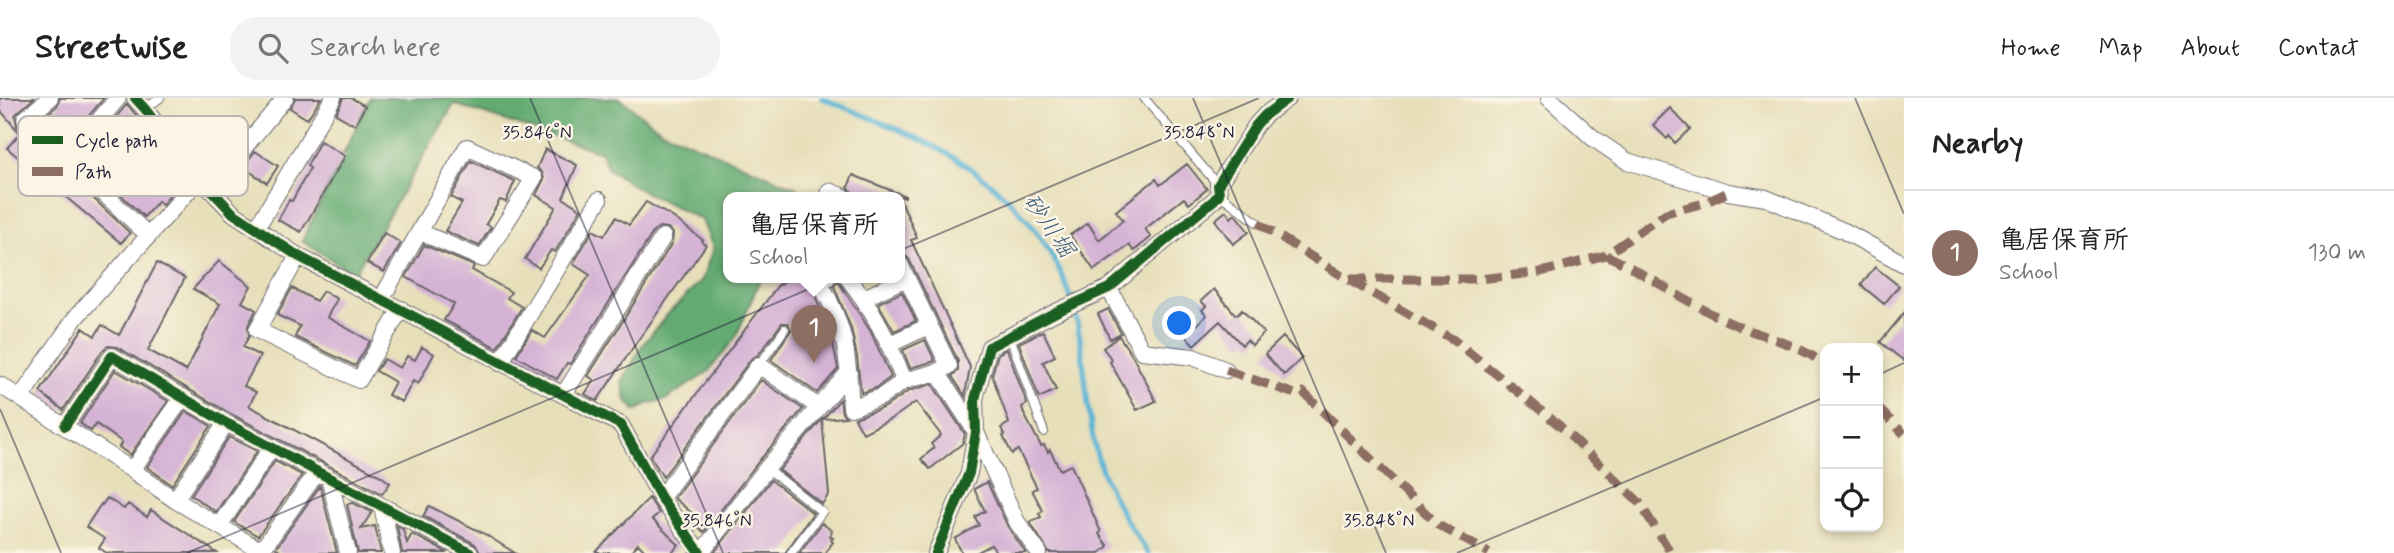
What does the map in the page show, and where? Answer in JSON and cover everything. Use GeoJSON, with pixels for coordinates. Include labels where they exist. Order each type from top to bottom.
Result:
{"type":"FeatureCollection","features":[{"type":"Feature","properties":{"kind":"street"},"geometry":{"type":"LineString","coordinates":[[29,116],[50,98]]}},
{"type":"Feature","properties":{"kind":"street"},"geometry":{"type":"LineString","coordinates":[[103,116],[118,98]]}},
{"type":"Feature","properties":{"kind":"street"},"geometry":{"type":"LineString","coordinates":[[248,138],[285,98]]}},
{"type":"Feature","properties":{"kind":"street"},"geometry":{"type":"LineString","coordinates":[[256,229],[333,98]]}},
{"type":"Feature","properties":{"kind":"street"},"geometry":{"type":"LineString","coordinates":[[936,553],[969,473],[976,432],[975,399],[989,347],[1109,288],[1188,223],[1214,200],[1256,125],[1288,98]]}},
{"type":"Feature","properties":{"kind":"street"},"geometry":{"type":"LineString","coordinates":[[1549,98],[1593,138],[1627,161],[1728,191],[1766,198],[1844,231],[1904,264]]}},
{"type":"Feature","properties":{"kind":"street"},"geometry":{"type":"LineString","coordinates":[[382,298],[467,148],[534,178],[482,259],[420,232]]}},
{"type":"Feature","properties":{"kind":"street"},"geometry":{"type":"LineString","coordinates":[[108,196],[149,236]]}},
{"type":"Feature","properties":{"kind":"street"},"geometry":{"type":"LineString","coordinates":[[20,397],[76,317],[149,236],[192,196]]}},
{"type":"Feature","properties":{"kind":"street"},"geometry":{"type":"LineString","coordinates":[[217,196],[233,213],[299,256],[621,425],[661,498],[701,553],[817,406],[849,372]]}},
{"type":"Feature","properties":{"kind":"street"},"geometry":{"type":"LineString","coordinates":[[500,363],[598,200]]}},
{"type":"Feature","properties":{"kind":"street"},"geometry":{"type":"LineString","coordinates":[[564,394],[663,237]]}},
{"type":"Feature","properties":{"kind":"street"},"geometry":{"type":"LineString","coordinates":[[299,256],[257,330],[359,380],[401,309]]}},
{"type":"Feature","properties":{"kind":"street"},"geometry":{"type":"LineString","coordinates":[[823,283],[821,285],[840,324],[848,353],[851,408],[881,397],[904,382],[948,366],[905,275]]}},
{"type":"Feature","properties":{"kind":"street"},"geometry":{"type":"LineString","coordinates":[[852,283],[864,298],[890,344],[904,382]]}},
{"type":"Feature","properties":{"kind":"street"},"geometry":{"type":"LineString","coordinates":[[864,298],[886,283]]}},
{"type":"Feature","properties":{"kind":"street"},"geometry":{"type":"LineString","coordinates":[[1109,288],[1142,351],[1193,357],[1226,370]]}},
{"type":"Feature","properties":{"kind":"street"},"geometry":{"type":"LineString","coordinates":[[890,344],[929,326]]}},
{"type":"Feature","properties":{"kind":"street"},"geometry":{"type":"LineString","coordinates":[[65,426],[112,356],[226,423],[470,553]]}},
{"type":"Feature","properties":{"kind":"street"},"geometry":{"type":"LineString","coordinates":[[661,498],[759,365],[817,406]]}},
{"type":"Feature","properties":{"kind":"street"},"geometry":{"type":"LineString","coordinates":[[937,372],[976,432],[1017,522],[1039,553]]}},
{"type":"Feature","properties":{"kind":"street"},"geometry":{"type":"LineString","coordinates":[[0,384],[174,500],[263,552],[323,475]]}},
{"type":"Feature","properties":{"kind":"street"},"geometry":{"type":"LineString","coordinates":[[132,470],[183,397]]}},
{"type":"Feature","properties":{"kind":"street"},"geometry":{"type":"LineString","coordinates":[[174,500],[226,423]]}},
{"type":"Feature","properties":{"kind":"street"},"geometry":{"type":"LineString","coordinates":[[219,526],[272,447]]}},
{"type":"Feature","properties":{"kind":"street"},"geometry":{"type":"LineString","coordinates":[[323,475],[348,553]]}},
{"type":"Feature","properties":{"kind":"street"},"geometry":{"type":"LineString","coordinates":[[382,506],[392,553]]}},
{"type":"Feature","properties":{"kind":"lane"},"geometry":{"type":"LineString","coordinates":[[140,104],[160,98]]}},
{"type":"Feature","properties":{"kind":"lane"},"geometry":{"type":"LineString","coordinates":[[1144,98],[1218,189],[1258,223]]}},
{"type":"Feature","properties":{"kind":"lane"},"geometry":{"type":"LineString","coordinates":[[759,365],[785,329]]}},
{"type":"Feature","properties":{"kind":"lane"},"geometry":{"type":"LineString","coordinates":[[1010,337],[1044,432]]}},
{"type":"Feature","properties":{"kind":"lane"},"geometry":{"type":"LineString","coordinates":[[767,468],[822,512],[791,553]]}},
{"type":"Feature","properties":{"kind":"green space"},"geometry":{"type":"Polygon","coordinates":[[[370,98],[619,98],[661,130],[797,188],[795,192],[723,192],[723,283],[758,283],[736,337],[708,372],[665,400],[649,403],[636,411],[626,400],[622,382],[641,347],[668,314],[702,280],[713,248],[702,220],[639,189],[608,169],[601,152],[454,104],[354,274],[302,241],[370,98]]]}},
{"type":"Feature","properties":{"kind":"building"},"geometry":{"type":"Polygon","coordinates":[[[0,98],[34,98],[15,115],[18,131],[0,110],[0,98]]]}},
{"type":"Feature","properties":{"kind":"building"},"geometry":{"type":"Polygon","coordinates":[[[60,98],[104,98],[89,116],[45,116],[57,106],[60,98]]]}},
{"type":"Feature","properties":{"kind":"building"},"geometry":{"type":"Polygon","coordinates":[[[295,98],[321,98],[307,119],[290,108],[295,98]]]}},
{"type":"Feature","properties":{"kind":"building"},"geometry":{"type":"Polygon","coordinates":[[[343,98],[351,98],[365,106],[355,125],[336,114],[343,98]]]}},
{"type":"Feature","properties":{"kind":"building"},"geometry":{"type":"Polygon","coordinates":[[[127,104],[137,116],[117,116],[127,104]]]}},
{"type":"Feature","properties":{"kind":"building"},"geometry":{"type":"Polygon","coordinates":[[[1670,108],[1690,129],[1675,143],[1653,125],[1670,108]]]}},
{"type":"Feature","properties":{"kind":"building"},"geometry":{"type":"Polygon","coordinates":[[[18,135],[18,157],[7,148],[18,135]]]}},
{"type":"Feature","properties":{"kind":"building"},"geometry":{"type":"Polygon","coordinates":[[[320,141],[345,156],[301,232],[278,220],[310,168],[307,166],[320,141]]]}},
{"type":"Feature","properties":{"kind":"building"},"geometry":{"type":"Polygon","coordinates":[[[545,149],[577,165],[563,198],[581,209],[555,252],[551,250],[539,268],[525,259],[556,207],[536,195],[544,179],[537,168],[545,149]]]}},
{"type":"Feature","properties":{"kind":"building"},"geometry":{"type":"Polygon","coordinates":[[[255,151],[278,166],[267,183],[248,170],[248,160],[255,151]]]}},
{"type":"Feature","properties":{"kind":"building"},"geometry":{"type":"Polygon","coordinates":[[[471,161],[515,181],[506,202],[500,200],[486,224],[491,227],[479,246],[445,231],[462,203],[451,197],[471,161]]]}},
{"type":"Feature","properties":{"kind":"building"},"geometry":{"type":"Polygon","coordinates":[[[1187,164],[1207,189],[1189,204],[1184,198],[1145,229],[1151,237],[1134,251],[1129,245],[1094,270],[1070,235],[1088,223],[1099,240],[1123,220],[1116,211],[1156,179],[1160,185],[1187,164]]]}},
{"type":"Feature","properties":{"kind":"building"},"geometry":{"type":"Polygon","coordinates":[[[853,175],[895,192],[852,192],[848,187],[853,175]]]}},
{"type":"Feature","properties":{"kind":"building"},"geometry":{"type":"Polygon","coordinates":[[[65,196],[91,196],[130,233],[121,243],[65,196]]]}},
{"type":"Feature","properties":{"kind":"building"},"geometry":{"type":"Polygon","coordinates":[[[122,196],[169,196],[162,205],[158,201],[144,217],[122,196]]]}},
{"type":"Feature","properties":{"kind":"building"},"geometry":{"type":"Polygon","coordinates":[[[646,202],[674,218],[706,245],[597,401],[585,394],[594,380],[588,376],[672,243],[673,233],[668,228],[659,227],[654,231],[570,364],[567,363],[557,379],[516,356],[532,330],[545,338],[590,275],[573,264],[593,230],[604,236],[616,217],[629,225],[646,202]]]}},
{"type":"Feature","properties":{"kind":"building"},"geometry":{"type":"Polygon","coordinates":[[[905,210],[917,238],[911,240],[970,367],[965,396],[952,376],[958,371],[958,361],[905,255],[905,210]]]}},
{"type":"Feature","properties":{"kind":"building"},"geometry":{"type":"Polygon","coordinates":[[[1226,211],[1231,218],[1235,214],[1249,232],[1233,244],[1215,220],[1226,211]]]}},
{"type":"Feature","properties":{"kind":"building"},"geometry":{"type":"Polygon","coordinates":[[[384,233],[401,243],[384,272],[367,263],[384,233]]]}},
{"type":"Feature","properties":{"kind":"building"},"geometry":{"type":"Polygon","coordinates":[[[424,245],[474,266],[472,270],[511,292],[507,298],[522,307],[497,348],[444,320],[454,304],[406,277],[424,245]]]}},
{"type":"Feature","properties":{"kind":"building"},"geometry":{"type":"Polygon","coordinates":[[[219,261],[251,286],[242,302],[256,310],[248,326],[249,336],[243,347],[260,356],[244,386],[256,392],[249,406],[381,476],[390,483],[382,494],[231,414],[117,347],[108,346],[103,350],[63,410],[40,392],[83,328],[95,336],[102,325],[119,335],[157,263],[185,278],[148,350],[186,371],[220,304],[193,289],[219,261]]]}},
{"type":"Feature","properties":{"kind":"building"},"geometry":{"type":"Polygon","coordinates":[[[1875,267],[1899,286],[1884,304],[1861,285],[1875,267]]]}},
{"type":"Feature","properties":{"kind":"building"},"geometry":{"type":"Polygon","coordinates":[[[811,283],[831,333],[838,369],[817,393],[771,360],[791,330],[788,323],[782,323],[758,355],[751,359],[663,477],[650,456],[779,284],[811,283]]]}},
{"type":"Feature","properties":{"kind":"building"},"geometry":{"type":"Polygon","coordinates":[[[839,283],[871,332],[891,377],[876,388],[861,393],[851,328],[834,286],[839,283]]]}},
{"type":"Feature","properties":{"kind":"building"},"geometry":{"type":"Polygon","coordinates":[[[292,288],[316,301],[323,291],[337,299],[327,317],[370,341],[355,366],[295,337],[300,326],[277,315],[292,288]]]}},
{"type":"Feature","properties":{"kind":"building"},"geometry":{"type":"Polygon","coordinates":[[[1214,289],[1235,314],[1242,310],[1264,333],[1252,345],[1247,340],[1242,345],[1220,321],[1194,345],[1186,336],[1207,315],[1202,310],[1206,306],[1201,301],[1214,289]]]}},
{"type":"Feature","properties":{"kind":"building"},"geometry":{"type":"Polygon","coordinates":[[[902,292],[916,321],[894,331],[878,303],[902,292]]]}},
{"type":"Feature","properties":{"kind":"building"},"geometry":{"type":"Polygon","coordinates":[[[1108,309],[1121,333],[1110,339],[1098,314],[1108,309]]]}},
{"type":"Feature","properties":{"kind":"building"},"geometry":{"type":"Polygon","coordinates":[[[1904,313],[1904,361],[1880,342],[1904,313]]]}},
{"type":"Feature","properties":{"kind":"building"},"geometry":{"type":"Polygon","coordinates":[[[1043,331],[1055,356],[1043,362],[1056,390],[1039,398],[1019,343],[1043,331]]]}},
{"type":"Feature","properties":{"kind":"building"},"geometry":{"type":"Polygon","coordinates":[[[1119,336],[1156,401],[1137,410],[1110,362],[1112,360],[1103,348],[1119,336]]]}},
{"type":"Feature","properties":{"kind":"building"},"geometry":{"type":"Polygon","coordinates":[[[1283,337],[1302,358],[1284,375],[1265,354],[1283,337]]]}},
{"type":"Feature","properties":{"kind":"building"},"geometry":{"type":"Polygon","coordinates":[[[925,340],[935,361],[910,368],[903,350],[925,340]]]}},
{"type":"Feature","properties":{"kind":"building"},"geometry":{"type":"Polygon","coordinates":[[[422,347],[434,354],[418,384],[413,381],[402,402],[388,395],[395,382],[376,371],[384,359],[400,368],[407,356],[415,360],[422,347]]]}},
{"type":"Feature","properties":{"kind":"building"},"geometry":{"type":"Polygon","coordinates":[[[1007,349],[1027,404],[1022,407],[1024,414],[1041,446],[1044,445],[1048,452],[1050,450],[1060,470],[1071,465],[1101,532],[1099,534],[1108,546],[1100,553],[1049,553],[1030,522],[1041,517],[1039,514],[1043,511],[1032,490],[1037,488],[1018,450],[1012,454],[1003,436],[1005,435],[1001,428],[1009,423],[992,375],[998,354],[1007,349]]]}},
{"type":"Feature","properties":{"kind":"building"},"geometry":{"type":"Polygon","coordinates":[[[115,370],[168,401],[130,455],[119,447],[122,442],[96,424],[91,431],[80,423],[115,370]]]}},
{"type":"Feature","properties":{"kind":"building"},"geometry":{"type":"Polygon","coordinates":[[[761,380],[803,409],[704,532],[690,521],[694,515],[674,498],[761,380]]]}},
{"type":"Feature","properties":{"kind":"building"},"geometry":{"type":"Polygon","coordinates":[[[932,384],[965,434],[963,443],[930,469],[921,459],[934,448],[931,444],[941,435],[916,402],[893,418],[863,433],[855,418],[885,407],[909,391],[932,384]]]}},
{"type":"Feature","properties":{"kind":"building"},"geometry":{"type":"Polygon","coordinates":[[[840,399],[842,413],[846,417],[823,419],[840,399]]]}},
{"type":"Feature","properties":{"kind":"building"},"geometry":{"type":"Polygon","coordinates":[[[186,411],[211,426],[172,485],[147,467],[186,411]]]}},
{"type":"Feature","properties":{"kind":"building"},"geometry":{"type":"Polygon","coordinates":[[[822,419],[829,494],[822,504],[779,470],[822,419]]]}},
{"type":"Feature","properties":{"kind":"building"},"geometry":{"type":"Polygon","coordinates":[[[229,437],[257,451],[216,512],[191,495],[229,437]]]}},
{"type":"Feature","properties":{"kind":"building"},"geometry":{"type":"Polygon","coordinates":[[[275,461],[302,475],[258,536],[234,522],[275,461]]]}},
{"type":"Feature","properties":{"kind":"building"},"geometry":{"type":"Polygon","coordinates":[[[771,480],[813,513],[785,553],[714,553],[771,480]]]}},
{"type":"Feature","properties":{"kind":"building"},"geometry":{"type":"Polygon","coordinates":[[[987,482],[1008,527],[1026,553],[997,553],[991,545],[976,553],[962,553],[955,539],[979,525],[975,517],[985,511],[974,489],[987,482]]]}},
{"type":"Feature","properties":{"kind":"building"},"geometry":{"type":"Polygon","coordinates":[[[320,486],[337,553],[282,553],[276,548],[320,486]]]}},
{"type":"Feature","properties":{"kind":"building"},"geometry":{"type":"Polygon","coordinates":[[[107,498],[124,509],[128,504],[147,517],[151,510],[217,553],[107,553],[99,548],[105,539],[86,527],[107,498]]]}},
{"type":"Feature","properties":{"kind":"building"},"geometry":{"type":"Polygon","coordinates":[[[649,498],[659,513],[652,519],[679,545],[672,553],[647,553],[638,544],[630,553],[595,553],[649,498]]]}},
{"type":"Feature","properties":{"kind":"building"},"geometry":{"type":"Polygon","coordinates":[[[353,503],[372,512],[361,529],[375,526],[381,553],[358,553],[347,504],[353,503]]]}},
{"type":"Feature","properties":{"kind":"building"},"geometry":{"type":"Polygon","coordinates":[[[429,506],[483,533],[515,553],[480,553],[475,544],[423,516],[429,506]]]}},
{"type":"Feature","properties":{"kind":"building"},"geometry":{"type":"Polygon","coordinates":[[[822,523],[832,531],[830,536],[833,538],[825,553],[799,553],[822,523]]]}},
{"type":"Feature","properties":{"kind":"building"},"geometry":{"type":"Polygon","coordinates":[[[397,526],[403,529],[407,543],[412,534],[448,553],[402,553],[397,526]]]}},
{"type":"Feature","properties":{"kind":"waterway","name":"砂川堀"},"geometry":{"type":"LineString","coordinates":[[822,98],[911,135],[966,165],[1013,204],[1033,227],[1063,278],[1073,307],[1080,338],[1091,427],[1101,468],[1118,506],[1148,553]]}},
{"type":"Feature","properties":{"kind":"marked path"},"geometry":{"type":"LineString","coordinates":[[1349,279],[1480,279],[1541,272],[1606,255],[1666,213],[1704,203],[1728,192]]}},
{"type":"Feature","properties":{"kind":"marked path"},"geometry":{"type":"LineString","coordinates":[[1258,223],[1347,279],[1454,340],[1560,426],[1639,502],[1671,553]]}},
{"type":"Feature","properties":{"kind":"marked path"},"geometry":{"type":"LineString","coordinates":[[1606,255],[1715,315],[1792,346],[1820,361]]}},
{"type":"Feature","properties":{"kind":"marked path"},"geometry":{"type":"LineString","coordinates":[[1226,370],[1295,394],[1303,392],[1438,525],[1489,553]]}},
{"type":"Feature","properties":{"kind":"marked path"},"geometry":{"type":"LineString","coordinates":[[1883,413],[1904,434]]}},
{"type":"Feature","properties":{"kind":"cycle path"},"geometry":{"type":"LineString","coordinates":[[135,98],[150,116]]}},
{"type":"Feature","properties":{"kind":"cycle path"},"geometry":{"type":"LineString","coordinates":[[936,553],[969,473],[976,432],[975,399],[989,347],[1109,288],[1214,200],[1219,194],[1218,185],[1256,125],[1288,98]]}},
{"type":"Feature","properties":{"kind":"cycle path"},"geometry":{"type":"LineString","coordinates":[[217,196],[233,213],[298,256],[621,425],[661,498],[700,553]]}},
{"type":"Feature","properties":{"kind":"cycle path"},"geometry":{"type":"LineString","coordinates":[[65,426],[112,356],[226,423],[470,553]]}},
{"type":"Feature","properties":{"kind":"place","name":"亀居保育所"},"geometry":{"type":"Point","coordinates":[814,363]}}]}
